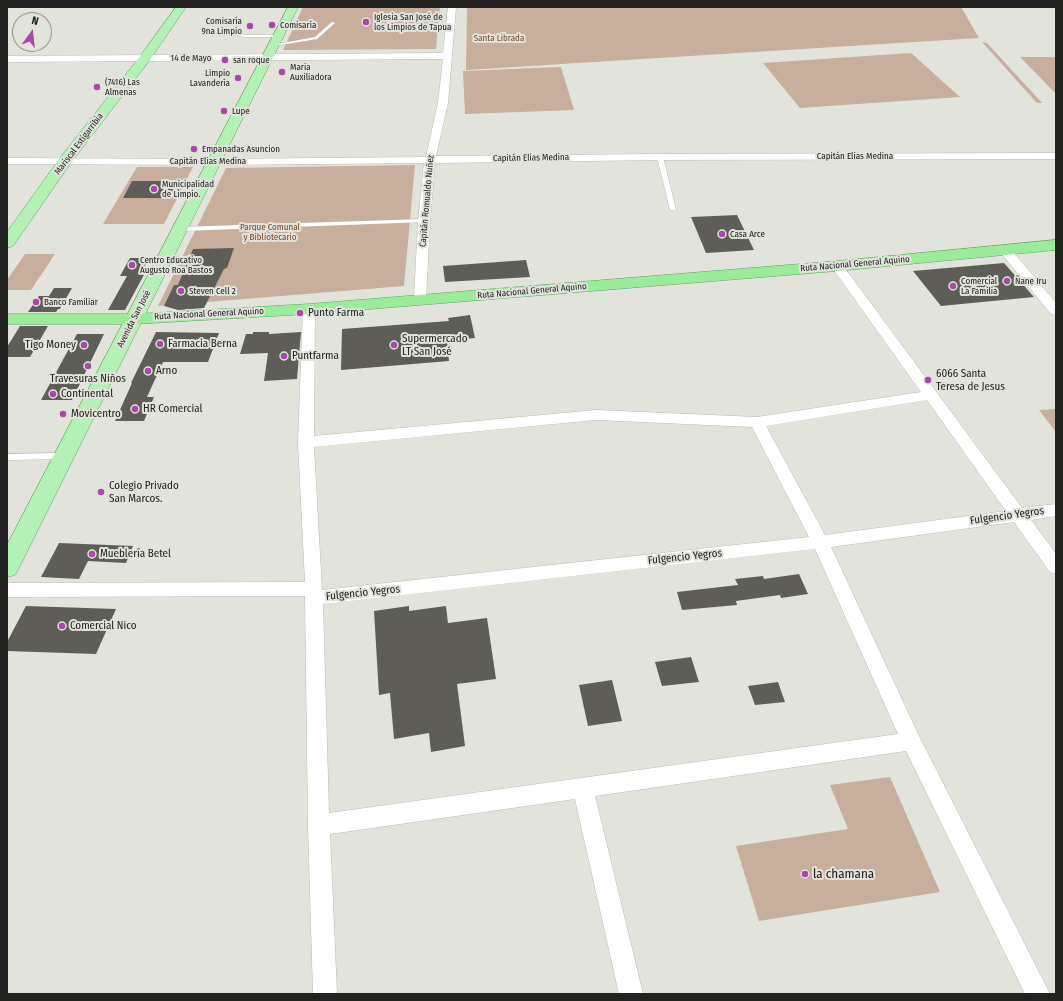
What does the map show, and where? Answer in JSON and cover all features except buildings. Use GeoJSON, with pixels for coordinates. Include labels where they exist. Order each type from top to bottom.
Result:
{"type":"FeatureCollection","features":[{"type":"Feature","properties":{"kind":"highway","name":"Ruta Nacional General Aquino"},"geometry":{"type":"LineString","coordinates":[[7,319],[134,319],[309,309],[837,266],[1056,245]]}},
{"type":"Feature","properties":{"kind":"main road","name":"Mariscal Estigarribia"},"geometry":{"type":"LineString","coordinates":[[7,243],[65,161],[145,58],[181,7]]}},
{"type":"Feature","properties":{"kind":"main road","name":"Avenida San José"},"geometry":{"type":"LineString","coordinates":[[7,568],[294,7]]}},
{"type":"Feature","properties":{"kind":"street","name":"Capitán Romualdo Nuñez"},"geometry":{"type":"LineString","coordinates":[[420,300],[424,222],[430,159],[443,103],[452,7]]}},
{"type":"Feature","properties":{"kind":"street","name":"14 de Mayo"},"geometry":{"type":"LineString","coordinates":[[7,59],[145,58],[273,48],[447,53]]}},
{"type":"Feature","properties":{"kind":"street","name":"Capitán Elias Medina"},"geometry":{"type":"LineString","coordinates":[[7,162],[216,162],[660,157],[1056,156]]}},
{"type":"Feature","properties":{"kind":"street"},"geometry":{"type":"LineString","coordinates":[[1004,250],[1056,311]]}},
{"type":"Feature","properties":{"kind":"street"},"geometry":{"type":"LineString","coordinates":[[837,266],[1056,567]]}},
{"type":"Feature","properties":{"kind":"street"},"geometry":{"type":"LineString","coordinates":[[309,309],[306,442],[314,594],[319,825],[325,994]]}},
{"type":"Feature","properties":{"kind":"street"},"geometry":{"type":"LineString","coordinates":[[306,442],[596,416],[757,422],[931,395]]}},
{"type":"Feature","properties":{"kind":"street"},"geometry":{"type":"LineString","coordinates":[[757,422],[820,542],[911,741],[1038,994]]}},
{"type":"Feature","properties":{"kind":"street","name":"Fulgencio Yegros"},"geometry":{"type":"LineString","coordinates":[[7,590],[314,594],[820,542],[1056,510]]}},
{"type":"Feature","properties":{"kind":"street"},"geometry":{"type":"LineString","coordinates":[[319,825],[911,741]]}},
{"type":"Feature","properties":{"kind":"street"},"geometry":{"type":"LineString","coordinates":[[583,788],[631,994]]}},
{"type":"Feature","properties":{"kind":"lane"},"geometry":{"type":"LineString","coordinates":[[222,31],[246,36],[273,48],[316,38],[333,23]]}},
{"type":"Feature","properties":{"kind":"lane"},"geometry":{"type":"LineString","coordinates":[[660,157],[672,210]]}},
{"type":"Feature","properties":{"kind":"lane"},"geometry":{"type":"LineString","coordinates":[[181,229],[424,222]]}},
{"type":"Feature","properties":{"kind":"lane"},"geometry":{"type":"LineString","coordinates":[[7,457],[64,456]]}},
{"type":"Feature","properties":{"kind":"green space"},"geometry":{"type":"Polygon","coordinates":[[[303,7],[440,7],[436,49],[283,50],[303,7]]]}},
{"type":"Feature","properties":{"kind":"green space","name":"Santa Librada"},"geometry":{"type":"Polygon","coordinates":[[[467,7],[961,7],[979,38],[466,70],[467,7]]]}},
{"type":"Feature","properties":{"kind":"green space"},"geometry":{"type":"Polygon","coordinates":[[[982,42],[987,43],[1042,103],[1037,103],[982,42]]]}},
{"type":"Feature","properties":{"kind":"green space"},"geometry":{"type":"Polygon","coordinates":[[[911,53],[960,97],[800,108],[763,63],[911,53]]]}},
{"type":"Feature","properties":{"kind":"green space"},"geometry":{"type":"Polygon","coordinates":[[[1020,57],[1056,57],[1056,94],[1020,57]]]}},
{"type":"Feature","properties":{"kind":"green space"},"geometry":{"type":"Polygon","coordinates":[[[561,67],[574,110],[465,114],[463,71],[561,67]]]}},
{"type":"Feature","properties":{"kind":"green space","name":"Parque Comunal y Bibliotecario"},"geometry":{"type":"Polygon","coordinates":[[[415,165],[404,286],[158,306],[226,168],[415,165]]]}},
{"type":"Feature","properties":{"kind":"green space"},"geometry":{"type":"Polygon","coordinates":[[[137,167],[193,167],[164,224],[103,224],[137,167]]]}},
{"type":"Feature","properties":{"kind":"green space"},"geometry":{"type":"Polygon","coordinates":[[[25,254],[55,254],[31,290],[7,290],[7,280],[25,254]]]}},
{"type":"Feature","properties":{"kind":"green space"},"geometry":{"type":"Polygon","coordinates":[[[1056,409],[1056,432],[1039,410],[1056,409]]]}},
{"type":"Feature","properties":{"kind":"green space"},"geometry":{"type":"Polygon","coordinates":[[[890,777],[940,892],[759,921],[736,846],[848,829],[830,785],[890,777]]]}},
{"type":"Feature","properties":{"kind":"place","name":"Iglesia San José de los Limpios de Tapua"},"geometry":{"type":"Point","coordinates":[366,22]}},
{"type":"Feature","properties":{"kind":"place","name":"Comisaría"},"geometry":{"type":"Point","coordinates":[272,25]}},
{"type":"Feature","properties":{"kind":"place","name":"Comisaría 9na Limpio"},"geometry":{"type":"Point","coordinates":[250,26]}},
{"type":"Feature","properties":{"kind":"place","name":"san roque"},"geometry":{"type":"Point","coordinates":[225,60]}},
{"type":"Feature","properties":{"kind":"place","name":"Maria Auxiliadora"},"geometry":{"type":"Point","coordinates":[282,72]}},
{"type":"Feature","properties":{"kind":"place","name":"Limpio Lavandería"},"geometry":{"type":"Point","coordinates":[238,78]}},
{"type":"Feature","properties":{"kind":"place","name":"(7416) Las Almenas"},"geometry":{"type":"Point","coordinates":[97,87]}},
{"type":"Feature","properties":{"kind":"place","name":"Lupe"},"geometry":{"type":"Point","coordinates":[224,111]}},
{"type":"Feature","properties":{"kind":"place","name":"Empanadas Asuncion"},"geometry":{"type":"Point","coordinates":[194,149]}},
{"type":"Feature","properties":{"kind":"place","name":"Municipalidad de Limpio."},"geometry":{"type":"Point","coordinates":[154,189]}},
{"type":"Feature","properties":{"kind":"place","name":"Casa Arce"},"geometry":{"type":"Point","coordinates":[722,234]}},
{"type":"Feature","properties":{"kind":"place","name":"Centro Educativo Augusto Roa Bastos"},"geometry":{"type":"Point","coordinates":[132,265]}},
{"type":"Feature","properties":{"kind":"place","name":"Ñane Iru"},"geometry":{"type":"Point","coordinates":[1007,281]}},
{"type":"Feature","properties":{"kind":"place","name":"Comercial La Familia"},"geometry":{"type":"Point","coordinates":[953,286]}},
{"type":"Feature","properties":{"kind":"place","name":"Steven Cell 2"},"geometry":{"type":"Point","coordinates":[181,291]}},
{"type":"Feature","properties":{"kind":"place","name":"Banco Familiar"},"geometry":{"type":"Point","coordinates":[36,302]}},
{"type":"Feature","properties":{"kind":"place","name":"Punto Farma"},"geometry":{"type":"Point","coordinates":[300,313]}},
{"type":"Feature","properties":{"kind":"place","name":"Farmacia Berna"},"geometry":{"type":"Point","coordinates":[160,344]}},
{"type":"Feature","properties":{"kind":"place","name":"Tigo Money"},"geometry":{"type":"Point","coordinates":[84,345]}},
{"type":"Feature","properties":{"kind":"place","name":"Supermercado LT San José"},"geometry":{"type":"Point","coordinates":[394,345]}},
{"type":"Feature","properties":{"kind":"place","name":"Puntfarma"},"geometry":{"type":"Point","coordinates":[284,356]}},
{"type":"Feature","properties":{"kind":"place","name":"Travesuras Niños"},"geometry":{"type":"Point","coordinates":[88,366]}},
{"type":"Feature","properties":{"kind":"place","name":"Arno"},"geometry":{"type":"Point","coordinates":[148,371]}},
{"type":"Feature","properties":{"kind":"place","name":"6066 Santa Teresa de Jesus"},"geometry":{"type":"Point","coordinates":[928,380]}},
{"type":"Feature","properties":{"kind":"place","name":"Continental"},"geometry":{"type":"Point","coordinates":[53,394]}},
{"type":"Feature","properties":{"kind":"place","name":"HR Comercial"},"geometry":{"type":"Point","coordinates":[135,409]}},
{"type":"Feature","properties":{"kind":"place","name":"Movicentro"},"geometry":{"type":"Point","coordinates":[63,414]}},
{"type":"Feature","properties":{"kind":"place","name":"Colegio Privado San Marcos."},"geometry":{"type":"Point","coordinates":[101,492]}},
{"type":"Feature","properties":{"kind":"place","name":"Mueblería Betel"},"geometry":{"type":"Point","coordinates":[92,554]}},
{"type":"Feature","properties":{"kind":"place","name":"Comercial Nico"},"geometry":{"type":"Point","coordinates":[62,626]}},
{"type":"Feature","properties":{"kind":"place","name":"la chamana"},"geometry":{"type":"Point","coordinates":[805,874]}}]}
